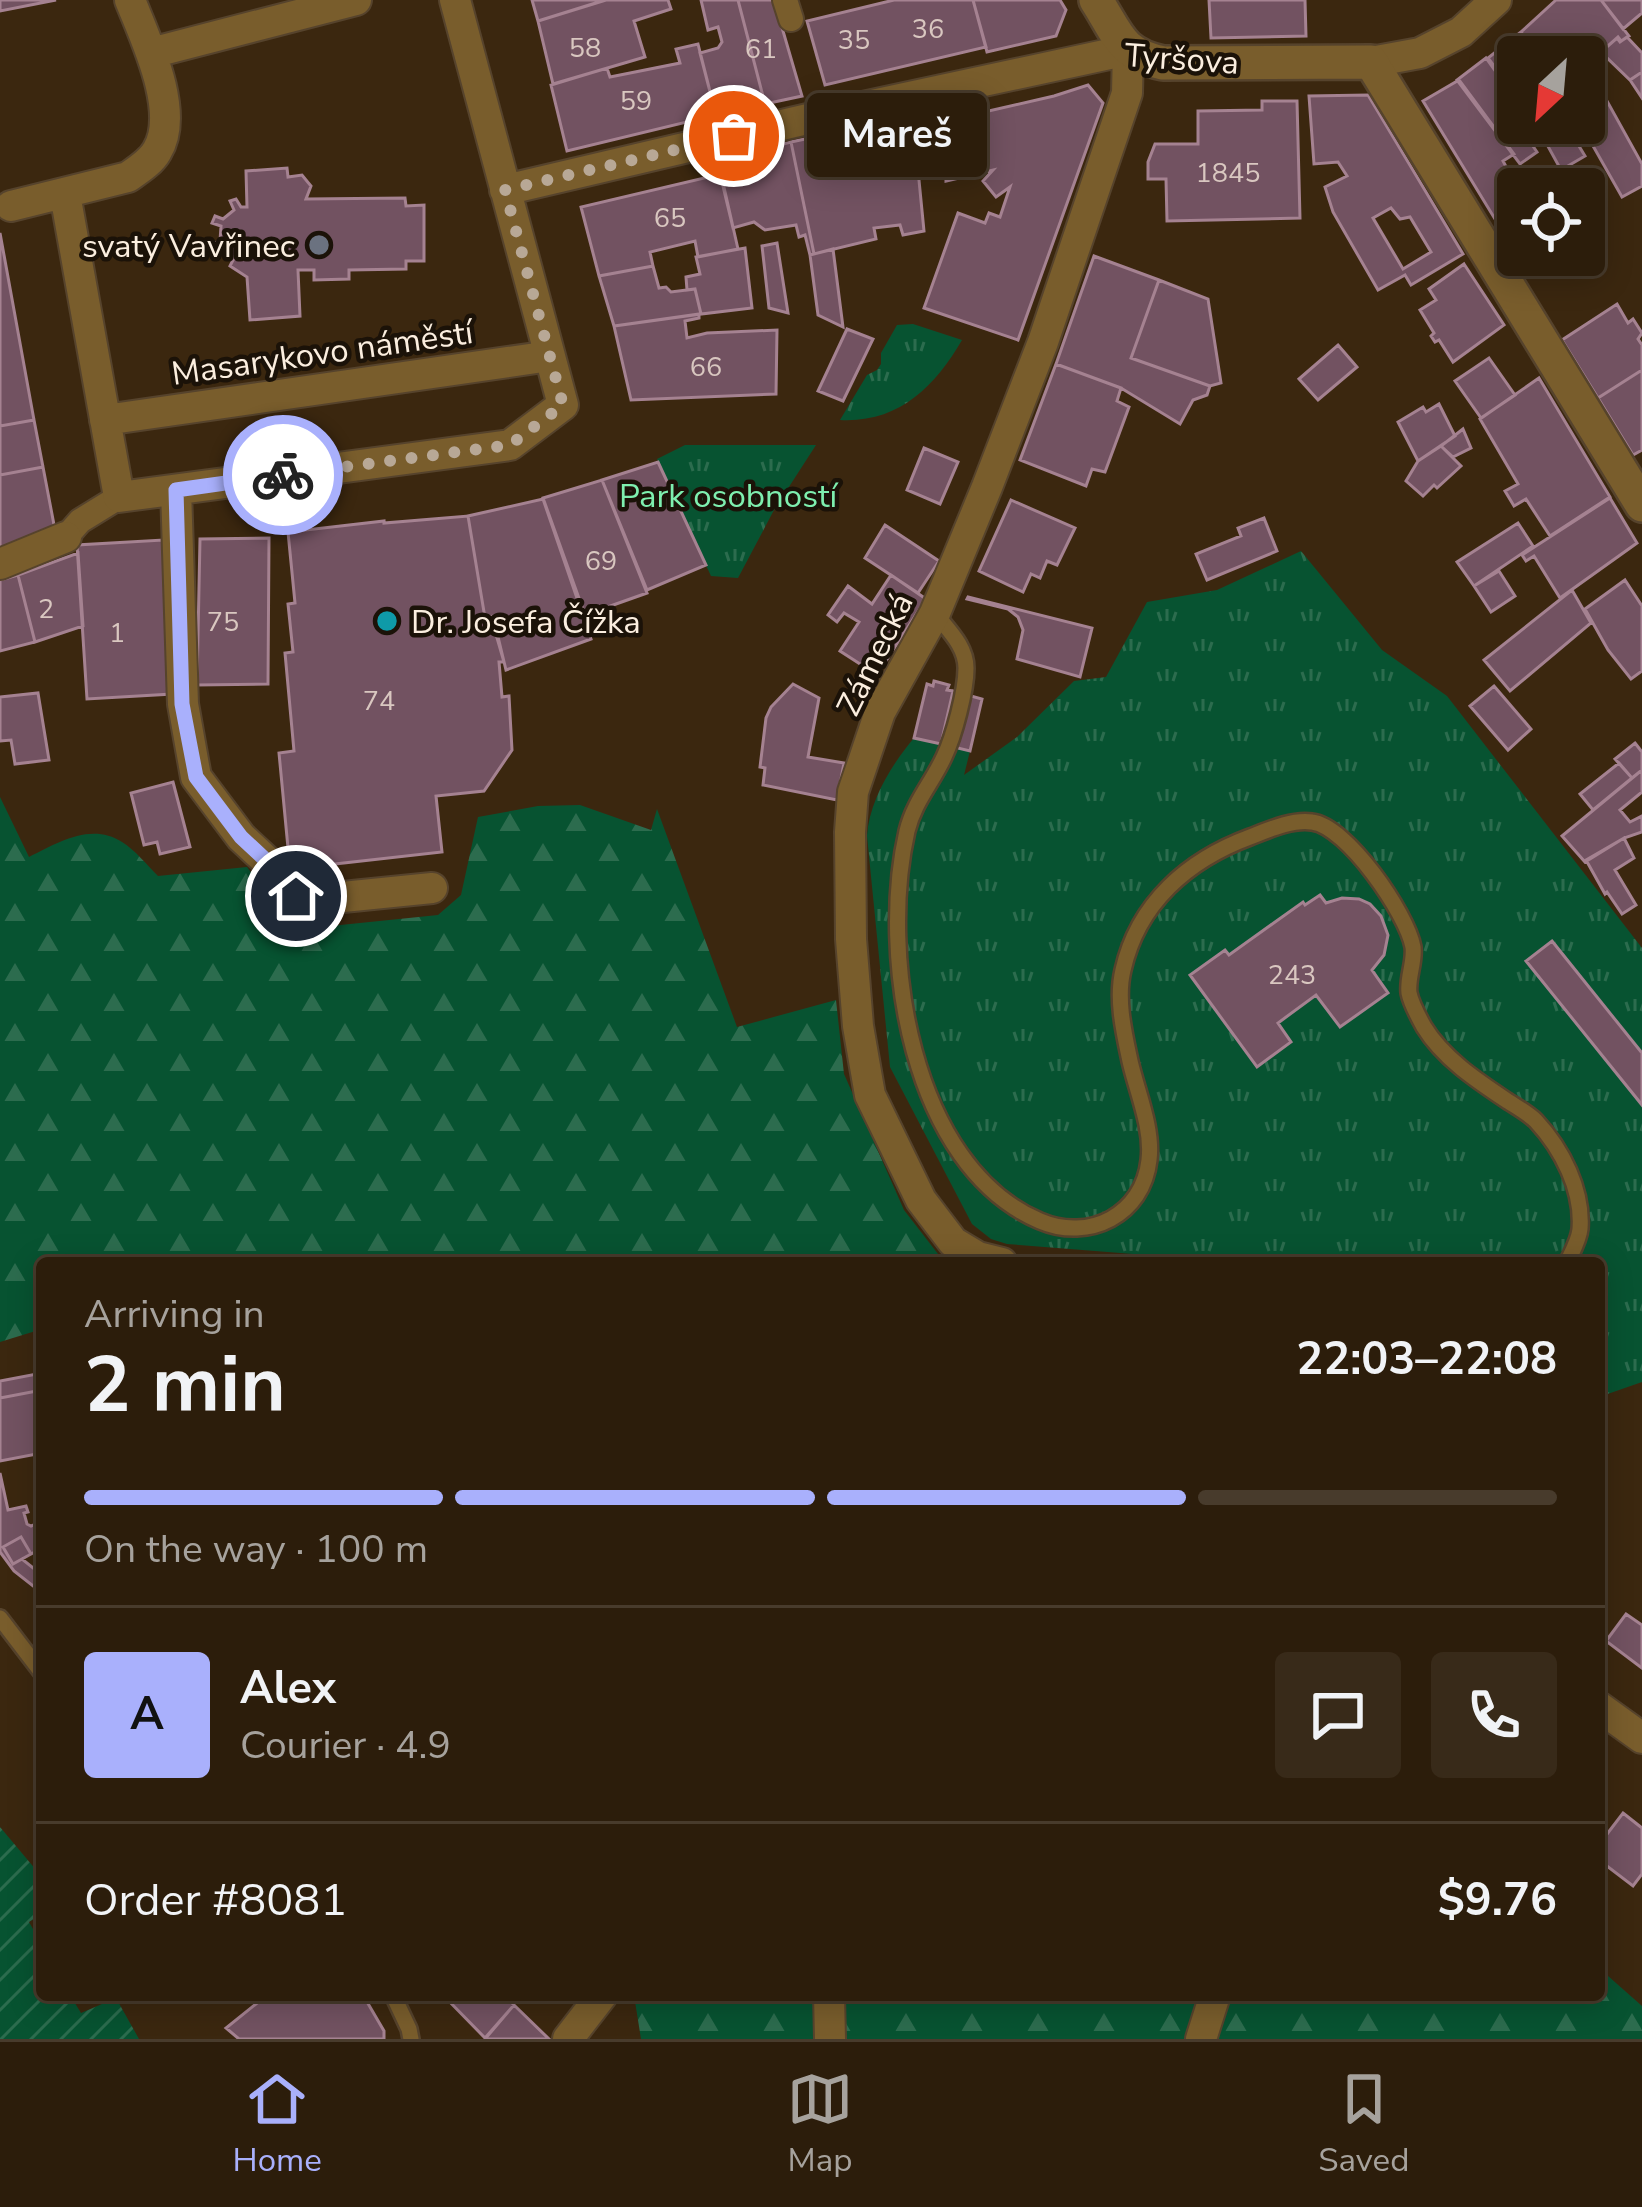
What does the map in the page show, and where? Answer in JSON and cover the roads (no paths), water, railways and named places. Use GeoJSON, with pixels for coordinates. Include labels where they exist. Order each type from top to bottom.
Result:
{"type":"FeatureCollection","features":[{"type":"Feature","properties":{"kind":"street"},"geometry":{"type":"LineString","coordinates":[[5,206],[128,177],[158,151],[166,112],[151,53],[130,0]]}},
{"type":"Feature","properties":{"kind":"street"},"geometry":{"type":"LineString","coordinates":[[151,53],[356,0]]}},
{"type":"Feature","properties":{"kind":"street"},"geometry":{"type":"LineString","coordinates":[[0,564],[66,537],[88,514],[119,497],[510,445],[563,405],[455,0]]}},
{"type":"Feature","properties":{"kind":"street"},"geometry":{"type":"LineString","coordinates":[[1096,0],[1128,50]]}},
{"type":"Feature","properties":{"kind":"street","name":"Tyršova"},"geometry":{"type":"LineString","coordinates":[[505,190],[1128,50],[1163,63],[1371,62],[1420,52],[1461,32],[1496,0]]}},
{"type":"Feature","properties":{"kind":"street","name":"Zámecká"},"geometry":{"type":"LineString","coordinates":[[981,1257],[953,1242],[920,1200],[870,1095],[851,939],[854,792],[880,712],[935,614],[1043,342],[1127,93],[1128,50]]}},
{"type":"Feature","properties":{"kind":"street"},"geometry":{"type":"LineString","coordinates":[[1371,62],[1642,505]]}},
{"type":"Feature","properties":{"kind":"street"},"geometry":{"type":"LineString","coordinates":[[65,194],[119,497]]}},
{"type":"Feature","properties":{"kind":"street","name":"Masarykovo náměstí"},"geometry":{"type":"LineString","coordinates":[[105,420],[550,356]]}},
{"type":"Feature","properties":{"kind":"street"},"geometry":{"type":"LineString","coordinates":[[176,490],[182,704],[196,777],[241,837],[271,865],[283,887],[296,896],[313,900],[432,888]]}},
{"type":"Feature","properties":{"kind":"street"},"geometry":{"type":"LineString","coordinates":[[1605,1711],[1642,1738]]}},
{"type":"Feature","properties":{"kind":"street"},"geometry":{"type":"LineString","coordinates":[[568,2039],[597,2001]]}},
{"type":"Feature","properties":{"kind":"street"},"geometry":{"type":"LineString","coordinates":[[829,2001],[830,2039]]}},
{"type":"Feature","properties":{"kind":"street"},"geometry":{"type":"LineString","coordinates":[[1201,2039],[1213,2001]]}},
{"type":"Feature","properties":{"kind":"lane"},"geometry":{"type":"LineString","coordinates":[[935,614],[959,643],[966,664],[946,755],[916,803],[908,829],[897,892],[902,994],[913,1055],[936,1112],[965,1159],[997,1195],[1036,1220],[1071,1228],[1095,1228],[1121,1214],[1137,1196],[1149,1163],[1149,1140],[1121,1015],[1122,973],[1138,927],[1161,892],[1211,854],[1277,826],[1312,822],[1332,830],[1350,847],[1373,872],[1397,911],[1413,947],[1409,993],[1424,1027],[1448,1057],[1534,1119],[1570,1172],[1580,1207],[1580,1234],[1570,1257]]}},
{"type":"Feature","properties":{"kind":"lane"},"geometry":{"type":"LineString","coordinates":[[0,1618],[36,1665]]}},
{"type":"Feature","properties":{"kind":"lane"},"geometry":{"type":"LineString","coordinates":[[396,2001],[411,2039]]}},
{"type":"Feature","properties":{"kind":"place","name":"Mareš"},"geometry":{"type":"Point","coordinates":[734,136]}},
{"type":"Feature","properties":{"kind":"place","name":"svatý Vavřinec"},"geometry":{"type":"Point","coordinates":[319,245]}},
{"type":"Feature","properties":{"kind":"place","name":"Dr. Josefa Čížka"},"geometry":{"type":"Point","coordinates":[387,621]}},
{"type":"Feature","properties":{"kind":"park label","name":"Park osobností"},"geometry":{"type":"Point","coordinates":[728,495]}}]}
